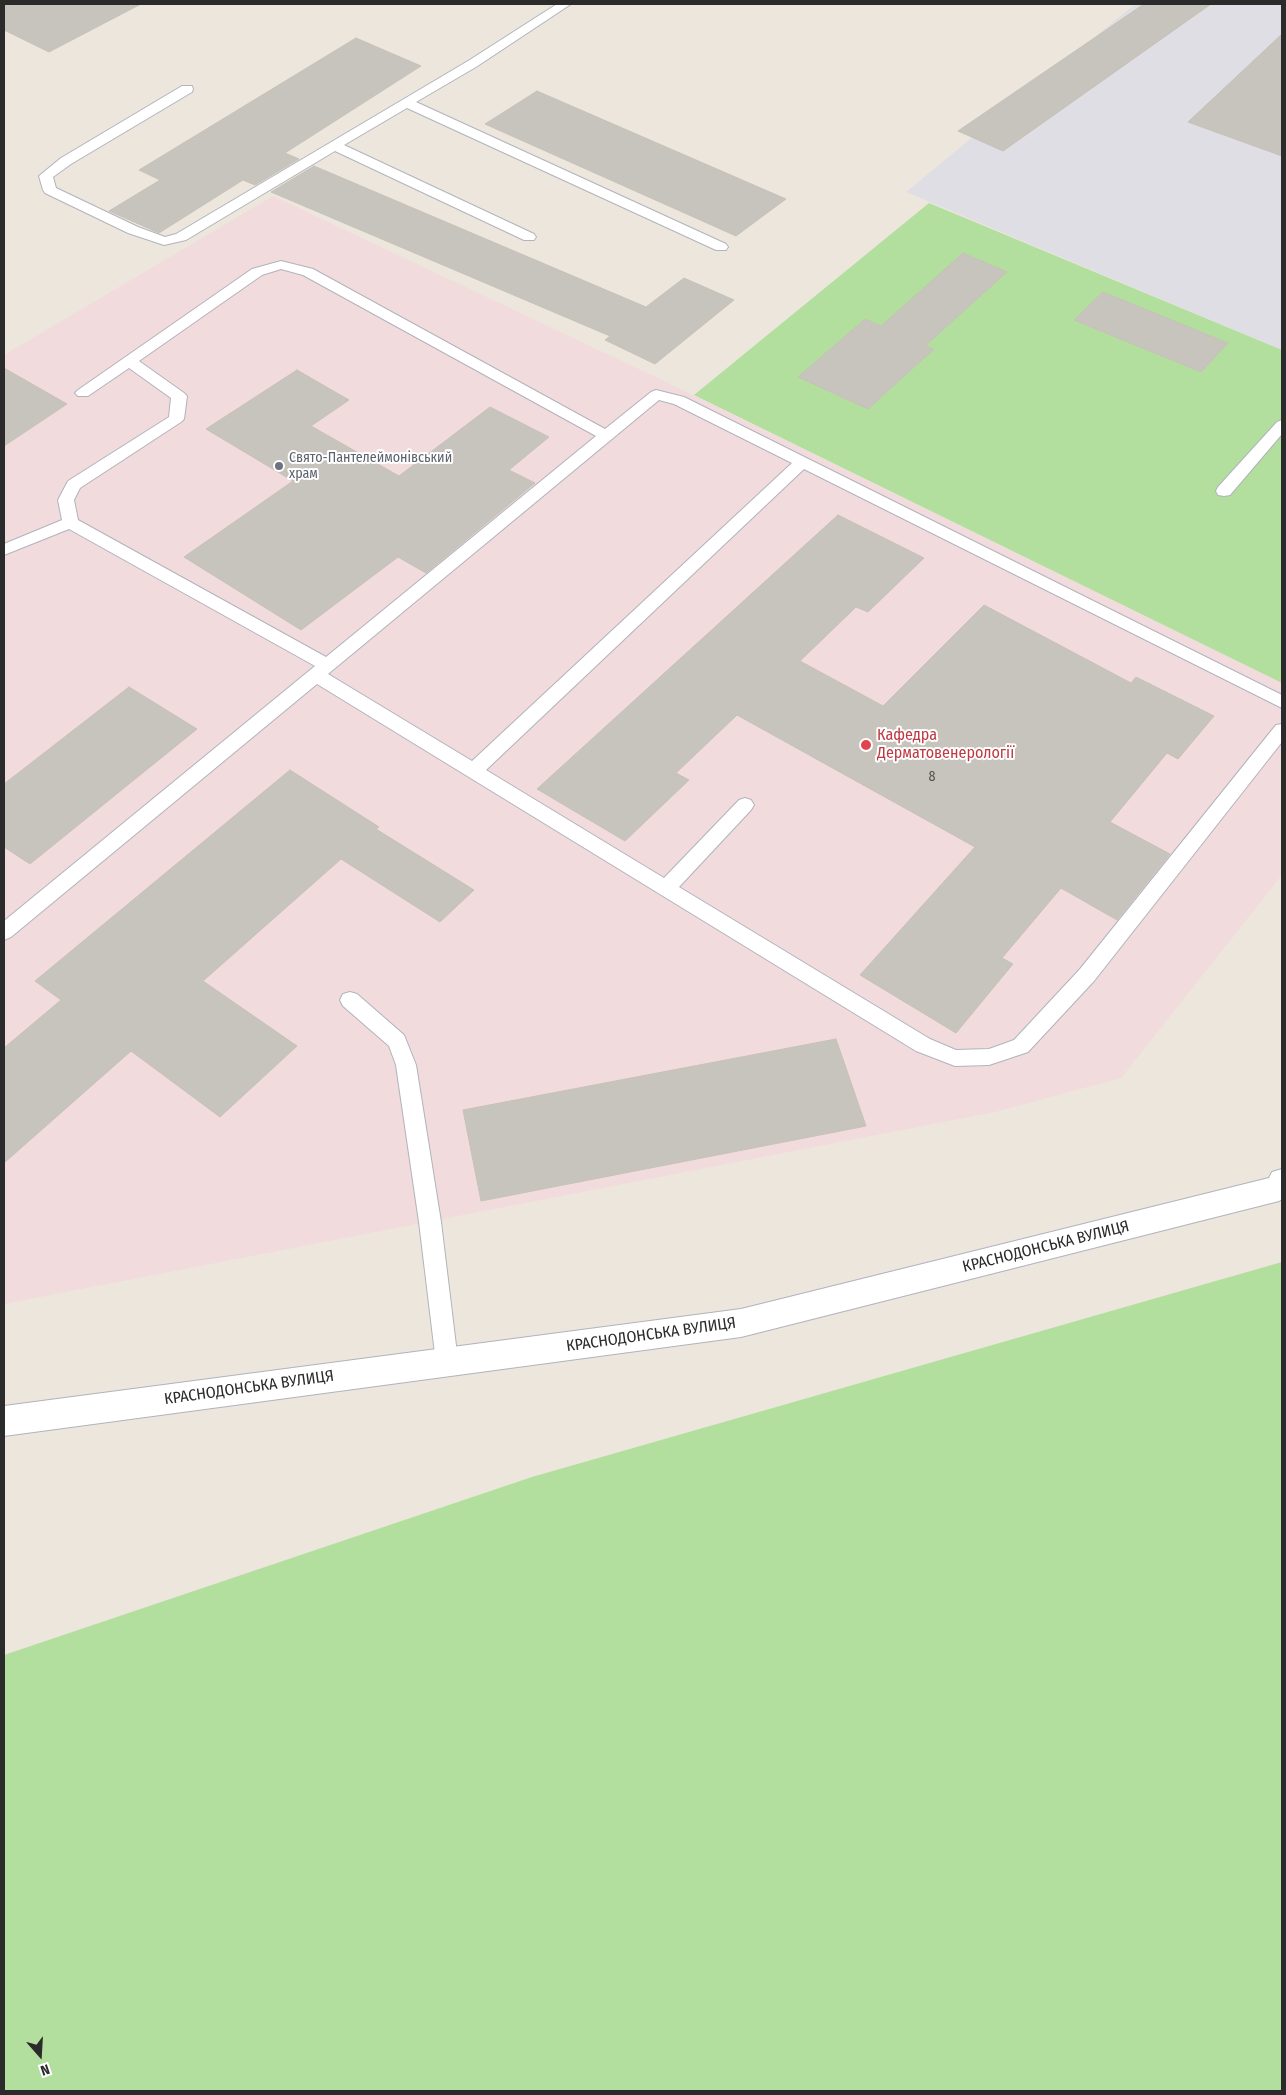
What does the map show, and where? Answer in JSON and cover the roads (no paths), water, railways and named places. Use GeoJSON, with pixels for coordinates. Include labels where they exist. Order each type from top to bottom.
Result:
{"type":"FeatureCollection","features":[{"type":"Feature","properties":{"kind":"street","name":"КРАСНОДОНСЬКА ВУЛИЦЯ"},"geometry":{"type":"LineString","coordinates":[[4,1420],[741,1323],[1281,1187]]}},
{"type":"Feature","properties":{"kind":"lane"},"geometry":{"type":"LineString","coordinates":[[187,89],[66,161],[46,176],[50,190],[134,230],[164,241],[181,237],[472,64],[565,4]]}},
{"type":"Feature","properties":{"kind":"lane"},"geometry":{"type":"LineString","coordinates":[[407,103],[720,247]]}},
{"type":"Feature","properties":{"kind":"lane"},"geometry":{"type":"LineString","coordinates":[[335,146],[528,237]]}},
{"type":"Feature","properties":{"kind":"lane"},"geometry":{"type":"LineString","coordinates":[[83,393],[257,272],[281,265],[308,272],[607,436]]}},
{"type":"Feature","properties":{"kind":"lane"},"geometry":{"type":"LineString","coordinates":[[129,362],[179,396],[176,419],[74,485],[66,500],[70,523],[322,670],[473,771],[922,1045],[955,1058],[989,1057],[1021,1046],[1087,975],[1282,730]]}},
{"type":"Feature","properties":{"kind":"lane"},"geometry":{"type":"LineString","coordinates":[[4,932],[656,395],[679,400],[1282,702]]}},
{"type":"Feature","properties":{"kind":"lane"},"geometry":{"type":"LineString","coordinates":[[1224,491],[1282,425]]}},
{"type":"Feature","properties":{"kind":"lane"},"geometry":{"type":"LineString","coordinates":[[473,771],[802,462]]}},
{"type":"Feature","properties":{"kind":"lane"},"geometry":{"type":"LineString","coordinates":[[4,550],[70,523]]}},
{"type":"Feature","properties":{"kind":"lane"},"geometry":{"type":"LineString","coordinates":[[666,888],[745,805]]}},
{"type":"Feature","properties":{"kind":"lane"},"geometry":{"type":"LineString","coordinates":[[350,1000],[397,1041],[406,1065],[430,1222],[447,1362]]}},
{"type":"Feature","properties":{"kind":"place","name":"Свято-Пантелеймонівський храм"},"geometry":{"type":"Point","coordinates":[279,466]}},
{"type":"Feature","properties":{"kind":"place","name":"Кафедра Дерматовенерології"},"geometry":{"type":"Point","coordinates":[866,745]}}]}
